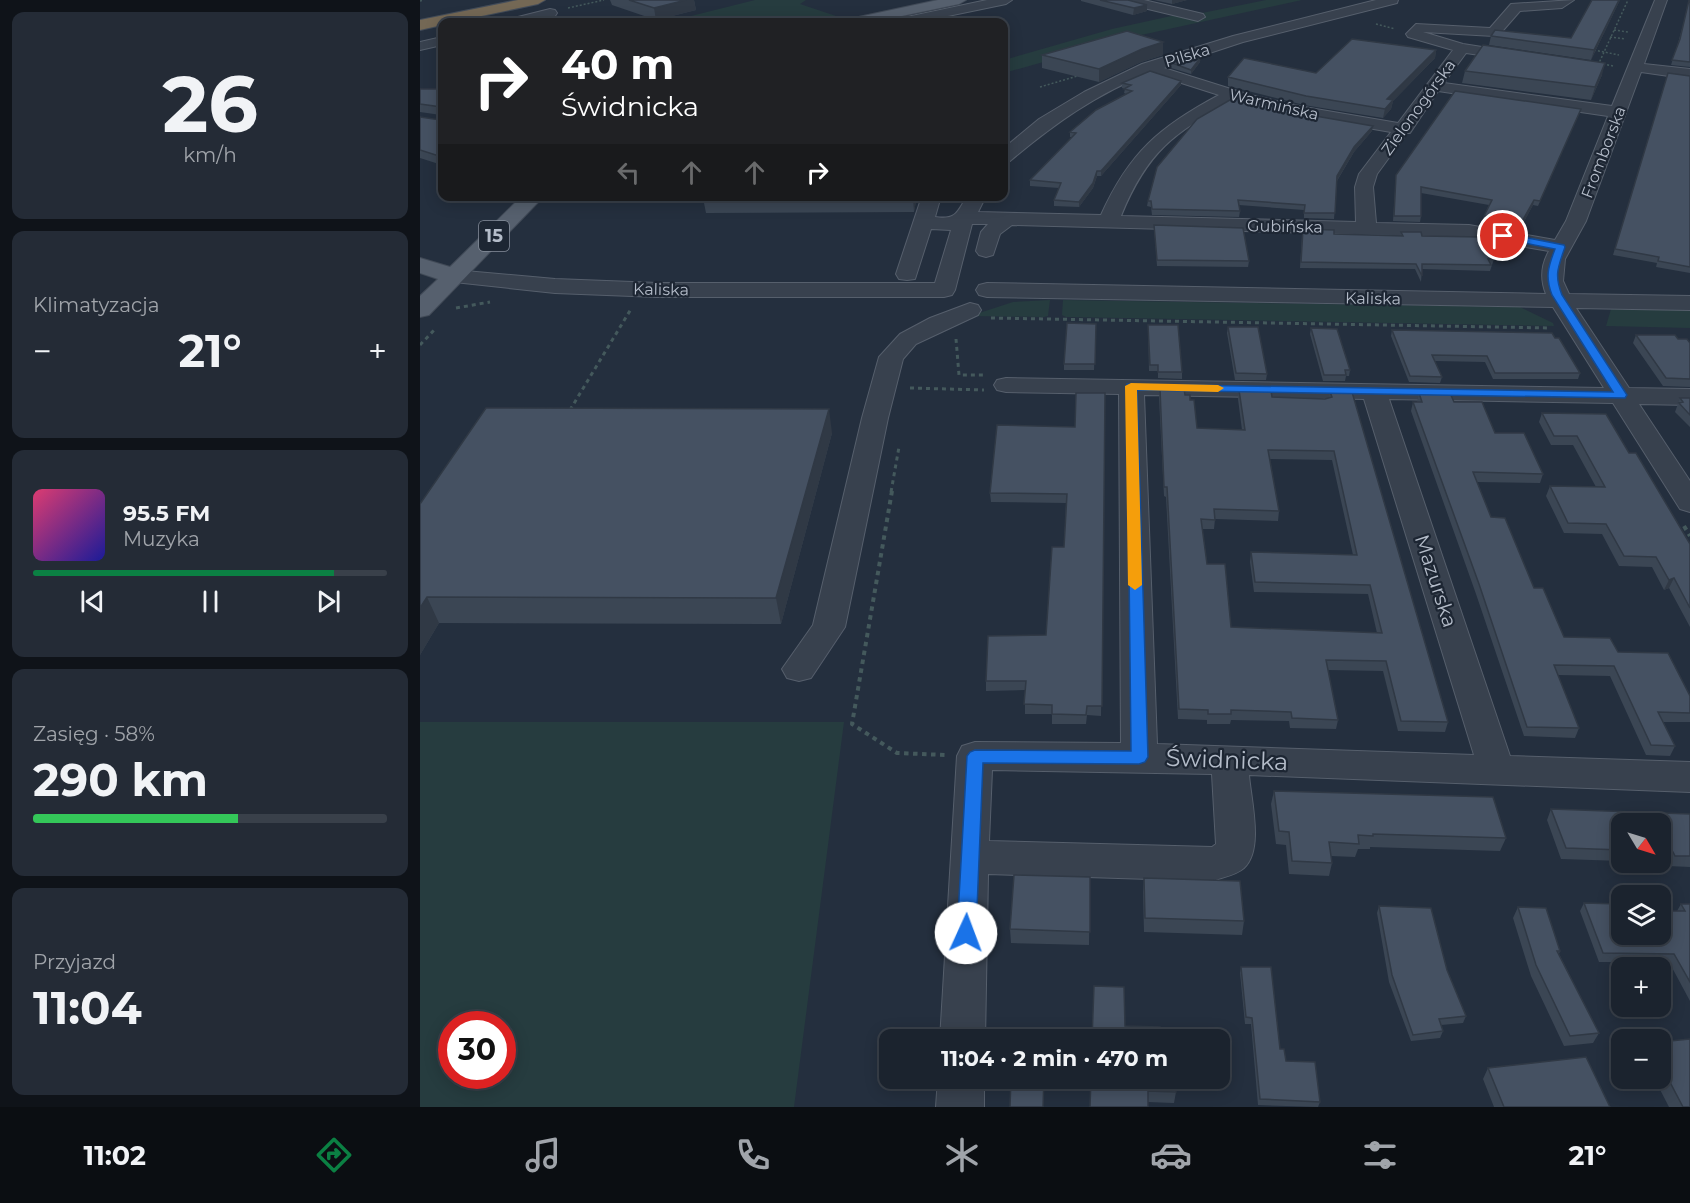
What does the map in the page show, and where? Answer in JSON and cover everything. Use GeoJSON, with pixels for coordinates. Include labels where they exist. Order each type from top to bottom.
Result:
{"type":"FeatureCollection","features":[{"type":"Feature","properties":{"kind":"highway"},"geometry":{"type":"LineString","coordinates":[[420,18],[503,0]]}},
{"type":"Feature","properties":{"kind":"highway"},"geometry":{"type":"LineString","coordinates":[[453,18],[538,0]]}},
{"type":"Feature","properties":{"kind":"highway"},"geometry":{"type":"LineString","coordinates":[[420,25],[438,21]]}},
{"type":"Feature","properties":{"kind":"main road"},"geometry":{"type":"LineString","coordinates":[[873,18],[959,0]]}},
{"type":"Feature","properties":{"kind":"main road","name":"15"},"geometry":{"type":"LineString","coordinates":[[420,310],[529,201]]}},
{"type":"Feature","properties":{"kind":"main road"},"geometry":{"type":"LineString","coordinates":[[420,265],[454,276]]}},
{"type":"Feature","properties":{"kind":"main road"},"geometry":{"type":"LineString","coordinates":[[420,278],[454,276]]}},
{"type":"Feature","properties":{"kind":"street"},"geometry":{"type":"LineString","coordinates":[[921,18],[1006,0]]}},
{"type":"Feature","properties":{"kind":"street"},"geometry":{"type":"LineString","coordinates":[[1128,0],[1198,17]]}},
{"type":"Feature","properties":{"kind":"street","name":"Pilska"},"geometry":{"type":"LineString","coordinates":[[1008,153],[1025,136],[1073,104],[1119,79],[1197,51],[1392,0]]}},
{"type":"Feature","properties":{"kind":"street","name":"Fromborska"},"geometry":{"type":"LineString","coordinates":[[1661,0],[1626,66],[1618,112],[1576,221],[1555,259],[1552,281],[1561,302],[1690,503]]}},
{"type":"Feature","properties":{"kind":"street"},"geometry":{"type":"LineString","coordinates":[[1547,22],[1563,2]]}},
{"type":"Feature","properties":{"kind":"street"},"geometry":{"type":"LineString","coordinates":[[1464,39],[1497,31],[1516,7],[1563,2]]}},
{"type":"Feature","properties":{"kind":"street"},"geometry":{"type":"LineString","coordinates":[[531,18],[550,13]]}},
{"type":"Feature","properties":{"kind":"street","name":"Zielonogórska"},"geometry":{"type":"LineString","coordinates":[[1366,228],[1364,187],[1368,174],[1404,129],[1464,39],[1540,59]]}},
{"type":"Feature","properties":{"kind":"street"},"geometry":{"type":"LineString","coordinates":[[420,46],[438,42]]}},
{"type":"Feature","properties":{"kind":"street"},"geometry":{"type":"LineString","coordinates":[[1626,66],[1690,74]]}},
{"type":"Feature","properties":{"kind":"street","name":"Warmińska"},"geometry":{"type":"LineString","coordinates":[[1147,68],[1232,95],[1304,112],[1404,129]]}},
{"type":"Feature","properties":{"kind":"street"},"geometry":{"type":"LineString","coordinates":[[1433,86],[1618,112]]}},
{"type":"Feature","properties":{"kind":"street"},"geometry":{"type":"LineString","coordinates":[[1108,222],[1129,176],[1153,146],[1176,127],[1232,95]]}},
{"type":"Feature","properties":{"kind":"street"},"geometry":{"type":"LineString","coordinates":[[907,274],[930,201]]}},
{"type":"Feature","properties":{"kind":"street"},"geometry":{"type":"LineString","coordinates":[[941,297],[964,219],[974,201]]}},
{"type":"Feature","properties":{"kind":"street","name":"Gubińska"},"geometry":{"type":"LineString","coordinates":[[924,222],[948,225],[964,219],[1007,219],[1469,231],[1561,247]]}},
{"type":"Feature","properties":{"kind":"street"},"geometry":{"type":"LineString","coordinates":[[986,251],[991,232],[1007,219]]}},
{"type":"Feature","properties":{"kind":"street","name":"Kaliska"},"geometry":{"type":"LineString","coordinates":[[454,276],[582,288],[868,291],[941,297]]}},
{"type":"Feature","properties":{"kind":"street"},"geometry":{"type":"LineString","coordinates":[[799,669],[829,627],[874,418],[891,357],[941,297],[958,285],[981,302]]}},
{"type":"Feature","properties":{"kind":"street","name":"Kaliska"},"geometry":{"type":"LineString","coordinates":[[981,302],[1055,293],[1690,303]]}},
{"type":"Feature","properties":{"kind":"street"},"geometry":{"type":"LineString","coordinates":[[941,297],[981,302]]}},
{"type":"Feature","properties":{"kind":"street"},"geometry":{"type":"LineString","coordinates":[[1006,385],[1690,396]]}},
{"type":"Feature","properties":{"kind":"street"},"geometry":{"type":"LineString","coordinates":[[1131,386],[1139,757]]}},
{"type":"Feature","properties":{"kind":"street","name":"Mazurska"},"geometry":{"type":"LineString","coordinates":[[1374,392],[1497,771]]}},
{"type":"Feature","properties":{"kind":"street"},"geometry":{"type":"LineString","coordinates":[[962,1029],[975,756]]}},
{"type":"Feature","properties":{"kind":"street","name":"Świdnicka"},"geometry":{"type":"LineString","coordinates":[[975,756],[1139,757],[1690,777]]}},
{"type":"Feature","properties":{"kind":"street"},"geometry":{"type":"LineString","coordinates":[[969,857],[1213,864],[1222,861],[1231,856],[1236,849],[1229,760]]}},
{"type":"Feature","properties":{"kind":"street"},"geometry":{"type":"LineString","coordinates":[[960,1107],[961,1089]]}},
{"type":"Feature","properties":{"kind":"path"},"geometry":{"type":"LineString","coordinates":[[550,13],[604,0]]}},
{"type":"Feature","properties":{"kind":"path"},"geometry":{"type":"LineString","coordinates":[[1626,66],[1599,63],[1628,0]]}},
{"type":"Feature","properties":{"kind":"path"},"geometry":{"type":"LineString","coordinates":[[1610,37],[1632,40]]}},
{"type":"Feature","properties":{"kind":"path"},"geometry":{"type":"LineString","coordinates":[[1593,50],[1604,52],[1626,66]]}},
{"type":"Feature","properties":{"kind":"path"},"geometry":{"type":"LineString","coordinates":[[1054,320],[1055,293]]}},
{"type":"Feature","properties":{"kind":"path"},"geometry":{"type":"LineString","coordinates":[[981,302],[1054,320],[1578,329]]}},
{"type":"Feature","properties":{"kind":"path"},"geometry":{"type":"LineString","coordinates":[[565,419],[633,306]]}},
{"type":"Feature","properties":{"kind":"path"},"geometry":{"type":"LineString","coordinates":[[906,388],[1006,390],[1006,385]]}},
{"type":"Feature","properties":{"kind":"path"},"geometry":{"type":"LineString","coordinates":[[900,438],[852,724],[897,753],[975,756]]}},
{"type":"Feature","properties":{"kind":"green space"},"geometry":{"type":"Polygon","coordinates":[[[755,0],[806,0],[800,4],[842,18],[683,18],[755,0]]]}},
{"type":"Feature","properties":{"kind":"green space"},"geometry":{"type":"Polygon","coordinates":[[[1266,0],[1302,0],[1132,37],[1008,72],[1008,59],[1112,29],[1194,11],[1202,13],[1266,0]]]}},
{"type":"Feature","properties":{"kind":"green space"},"geometry":{"type":"Polygon","coordinates":[[[1050,300],[1048,316],[1044,317],[970,316],[1013,302],[1050,300]]]}},
{"type":"Feature","properties":{"kind":"green space"},"geometry":{"type":"Polygon","coordinates":[[[1063,300],[1520,307],[1553,323],[1554,326],[1066,317],[1062,315],[1063,300]]]}},
{"type":"Feature","properties":{"kind":"green space"},"geometry":{"type":"Polygon","coordinates":[[[1611,309],[1690,310],[1690,328],[1606,326],[1611,309]]]}},
{"type":"Feature","properties":{"kind":"green space"},"geometry":{"type":"Polygon","coordinates":[[[420,722],[844,722],[794,1107],[420,1107],[420,722]]]}},
{"type":"Feature","properties":{"kind":"building"},"geometry":{"type":"Polygon","coordinates":[[[629,0],[686,0],[654,8],[629,0]]]}},
{"type":"Feature","properties":{"kind":"building"},"geometry":{"type":"Polygon","coordinates":[[[1100,0],[1128,0],[1147,5],[1134,8],[1100,0]]]}},
{"type":"Feature","properties":{"kind":"building"},"geometry":{"type":"Polygon","coordinates":[[[1592,0],[1619,0],[1594,50],[1491,36],[1495,30],[1571,38],[1592,0]]]}},
{"type":"Feature","properties":{"kind":"building"},"geometry":{"type":"Polygon","coordinates":[[[1689,0],[1690,62],[1672,60],[1680,39],[1689,0]]]}},
{"type":"Feature","properties":{"kind":"building"},"geometry":{"type":"Polygon","coordinates":[[[1127,31],[1163,42],[1099,69],[1042,55],[1127,31]]]}},
{"type":"Feature","properties":{"kind":"building"},"geometry":{"type":"Polygon","coordinates":[[[1352,39],[1436,50],[1387,99],[1393,100],[1385,109],[1306,96],[1228,77],[1244,58],[1316,73],[1352,39]]]}},
{"type":"Feature","properties":{"kind":"building"},"geometry":{"type":"Polygon","coordinates":[[[1483,45],[1605,63],[1595,87],[1465,71],[1483,45]]]}},
{"type":"Feature","properties":{"kind":"building"},"geometry":{"type":"Polygon","coordinates":[[[1201,57],[1191,70],[1172,63],[1187,58],[1194,61],[1201,57]]]}},
{"type":"Feature","properties":{"kind":"building"},"geometry":{"type":"Polygon","coordinates":[[[1150,71],[1181,81],[1101,171],[1097,171],[1093,183],[1079,202],[1054,200],[1061,183],[1030,180],[1076,133],[1070,132],[1096,110],[1132,91],[1124,89],[1131,85],[1122,83],[1150,71]]]}},
{"type":"Feature","properties":{"kind":"building"},"geometry":{"type":"Polygon","coordinates":[[[1668,73],[1690,76],[1690,267],[1658,261],[1659,257],[1615,249],[1668,73]]]}},
{"type":"Feature","properties":{"kind":"building"},"geometry":{"type":"Polygon","coordinates":[[[420,89],[438,89],[438,107],[420,104],[420,89]]]}},
{"type":"Feature","properties":{"kind":"building"},"geometry":{"type":"Polygon","coordinates":[[[1455,91],[1581,109],[1540,201],[1534,200],[1521,223],[1484,216],[1492,200],[1421,187],[1421,216],[1394,216],[1396,175],[1455,91]]]}},
{"type":"Feature","properties":{"kind":"building"},"geometry":{"type":"Polygon","coordinates":[[[1235,97],[1304,114],[1373,126],[1354,147],[1337,176],[1335,213],[1304,213],[1305,205],[1238,200],[1240,211],[1152,209],[1151,201],[1148,201],[1157,167],[1197,119],[1235,97]]]}},
{"type":"Feature","properties":{"kind":"building"},"geometry":{"type":"Polygon","coordinates":[[[420,117],[438,120],[438,156],[420,150],[420,117]]]}},
{"type":"Feature","properties":{"kind":"building"},"geometry":{"type":"Polygon","coordinates":[[[1154,225],[1243,228],[1249,261],[1157,260],[1154,225]]]}},
{"type":"Feature","properties":{"kind":"building"},"geometry":{"type":"Polygon","coordinates":[[[1303,229],[1334,230],[1334,234],[1403,236],[1401,232],[1421,232],[1422,236],[1481,237],[1494,259],[1488,259],[1491,265],[1422,264],[1422,276],[1416,264],[1301,262],[1303,229]]]}},
{"type":"Feature","properties":{"kind":"building"},"geometry":{"type":"Polygon","coordinates":[[[1067,323],[1096,324],[1095,364],[1064,364],[1067,323]]]}},
{"type":"Feature","properties":{"kind":"building"},"geometry":{"type":"Polygon","coordinates":[[[1148,325],[1178,325],[1182,372],[1158,372],[1158,365],[1150,365],[1148,325]]]}},
{"type":"Feature","properties":{"kind":"building"},"geometry":{"type":"Polygon","coordinates":[[[1228,327],[1258,327],[1267,374],[1236,373],[1228,327]]]}},
{"type":"Feature","properties":{"kind":"building"},"geometry":{"type":"Polygon","coordinates":[[[1311,328],[1337,329],[1350,370],[1345,370],[1346,375],[1324,375],[1311,328]]]}},
{"type":"Feature","properties":{"kind":"building"},"geometry":{"type":"Polygon","coordinates":[[[1392,330],[1552,333],[1555,338],[1559,338],[1580,373],[1495,373],[1487,356],[1432,355],[1442,377],[1410,376],[1392,330]]]}},
{"type":"Feature","properties":{"kind":"building"},"geometry":{"type":"Polygon","coordinates":[[[1636,335],[1675,335],[1678,339],[1687,339],[1690,343],[1690,379],[1666,378],[1636,335]]]}},
{"type":"Feature","properties":{"kind":"building"},"geometry":{"type":"Polygon","coordinates":[[[1160,389],[1184,389],[1185,395],[1190,395],[1190,400],[1194,400],[1197,428],[1245,430],[1239,390],[1271,391],[1272,397],[1325,399],[1332,397],[1330,392],[1352,392],[1448,722],[1401,721],[1386,661],[1326,660],[1338,720],[1292,718],[1291,712],[1231,710],[1231,714],[1208,714],[1208,710],[1179,709],[1167,487],[1164,487],[1160,389]],[[1268,450],[1279,511],[1214,509],[1215,520],[1201,519],[1207,564],[1225,564],[1231,627],[1382,633],[1370,585],[1255,582],[1251,552],[1357,555],[1334,451],[1268,450]]]}},
{"type":"Feature","properties":{"kind":"building"},"geometry":{"type":"Polygon","coordinates":[[[1076,393],[1105,393],[1102,706],[1087,706],[1086,715],[1052,714],[1052,705],[1024,704],[1026,681],[986,681],[988,636],[1046,635],[1052,547],[1064,547],[1067,494],[990,493],[997,425],[1075,427],[1076,393]]]}},
{"type":"Feature","properties":{"kind":"building"},"geometry":{"type":"Polygon","coordinates":[[[1419,393],[1450,393],[1454,402],[1482,402],[1495,433],[1524,433],[1543,474],[1473,472],[1491,517],[1505,518],[1534,588],[1543,588],[1564,637],[1610,638],[1618,652],[1668,653],[1690,696],[1690,713],[1658,712],[1675,746],[1651,745],[1614,666],[1554,665],[1579,728],[1527,727],[1479,584],[1413,402],[1422,402],[1419,393]]]}},
{"type":"Feature","properties":{"kind":"building"},"geometry":{"type":"Polygon","coordinates":[[[1680,398],[1690,398],[1690,415],[1679,403],[1683,402],[1680,398]]]}},
{"type":"Feature","properties":{"kind":"building"},"geometry":{"type":"Polygon","coordinates":[[[486,408],[829,409],[776,598],[427,597],[420,608],[420,504],[486,408]]]}},
{"type":"Feature","properties":{"kind":"building"},"geometry":{"type":"Polygon","coordinates":[[[1542,413],[1606,414],[1629,453],[1636,453],[1690,544],[1690,608],[1674,578],[1669,580],[1656,557],[1624,556],[1606,524],[1568,523],[1550,486],[1605,487],[1577,436],[1554,436],[1542,413]]]}},
{"type":"Feature","properties":{"kind":"building"},"geometry":{"type":"Polygon","coordinates":[[[1274,791],[1493,797],[1506,838],[1358,835],[1359,844],[1329,842],[1332,863],[1292,861],[1289,832],[1279,831],[1274,791]]]}},
{"type":"Feature","properties":{"kind":"building"},"geometry":{"type":"Polygon","coordinates":[[[1551,809],[1662,813],[1611,813],[1611,850],[1566,848],[1551,809]]]}},
{"type":"Feature","properties":{"kind":"building"},"geometry":{"type":"Polygon","coordinates":[[[1671,813],[1690,814],[1690,856],[1675,856],[1671,852],[1671,813]]]}},
{"type":"Feature","properties":{"kind":"building"},"geometry":{"type":"Polygon","coordinates":[[[1014,875],[1090,877],[1090,932],[1010,929],[1014,875]]]}},
{"type":"Feature","properties":{"kind":"building"},"geometry":{"type":"Polygon","coordinates":[[[1144,878],[1240,881],[1244,921],[1145,918],[1144,878]]]}},
{"type":"Feature","properties":{"kind":"building"},"geometry":{"type":"Polygon","coordinates":[[[1584,903],[1611,904],[1611,945],[1671,945],[1671,911],[1685,911],[1681,904],[1690,904],[1690,982],[1674,954],[1603,953],[1584,903]]]}},
{"type":"Feature","properties":{"kind":"building"},"geometry":{"type":"Polygon","coordinates":[[[1379,906],[1431,908],[1447,970],[1466,1016],[1439,1019],[1443,1031],[1413,1035],[1392,975],[1379,906]]]}},
{"type":"Feature","properties":{"kind":"building"},"geometry":{"type":"Polygon","coordinates":[[[1518,907],[1546,908],[1560,951],[1557,951],[1599,1033],[1570,1036],[1536,965],[1518,907]]]}},
{"type":"Feature","properties":{"kind":"building"},"geometry":{"type":"Polygon","coordinates":[[[1241,967],[1271,967],[1280,1049],[1284,1049],[1286,1061],[1315,1062],[1320,1102],[1260,1099],[1252,1018],[1246,1017],[1241,967]]]}},
{"type":"Feature","properties":{"kind":"building"},"geometry":{"type":"Polygon","coordinates":[[[1094,986],[1124,987],[1125,1026],[1160,1027],[1160,1029],[1092,1029],[1094,986]]]}},
{"type":"Feature","properties":{"kind":"building"},"geometry":{"type":"Polygon","coordinates":[[[1690,1039],[1690,1107],[1683,1107],[1671,1084],[1671,1041],[1690,1039]]]}},
{"type":"Feature","properties":{"kind":"building"},"geometry":{"type":"Polygon","coordinates":[[[1586,1057],[1610,1107],[1504,1107],[1488,1068],[1586,1057]]]}},
{"type":"Feature","properties":{"kind":"building"},"geometry":{"type":"Polygon","coordinates":[[[1011,1089],[1044,1089],[1043,1107],[1010,1107],[1011,1089]]]}},
{"type":"Feature","properties":{"kind":"building"},"geometry":{"type":"Polygon","coordinates":[[[1091,1089],[1176,1089],[1176,1092],[1148,1091],[1148,1107],[1090,1107],[1091,1089]]]}},
{"type":"Feature","properties":{"kind":"slow traffic"},"geometry":{"type":"LineString","coordinates":[[1135,585],[1131,386],[1218,388]]}},
{"type":"Feature","properties":{"kind":"route"},"geometry":{"type":"LineString","coordinates":[[966,933],[975,756],[1139,757],[1131,386],[1621,395],[1557,295],[1552,281],[1552,270],[1561,247],[1503,236]]}}]}
